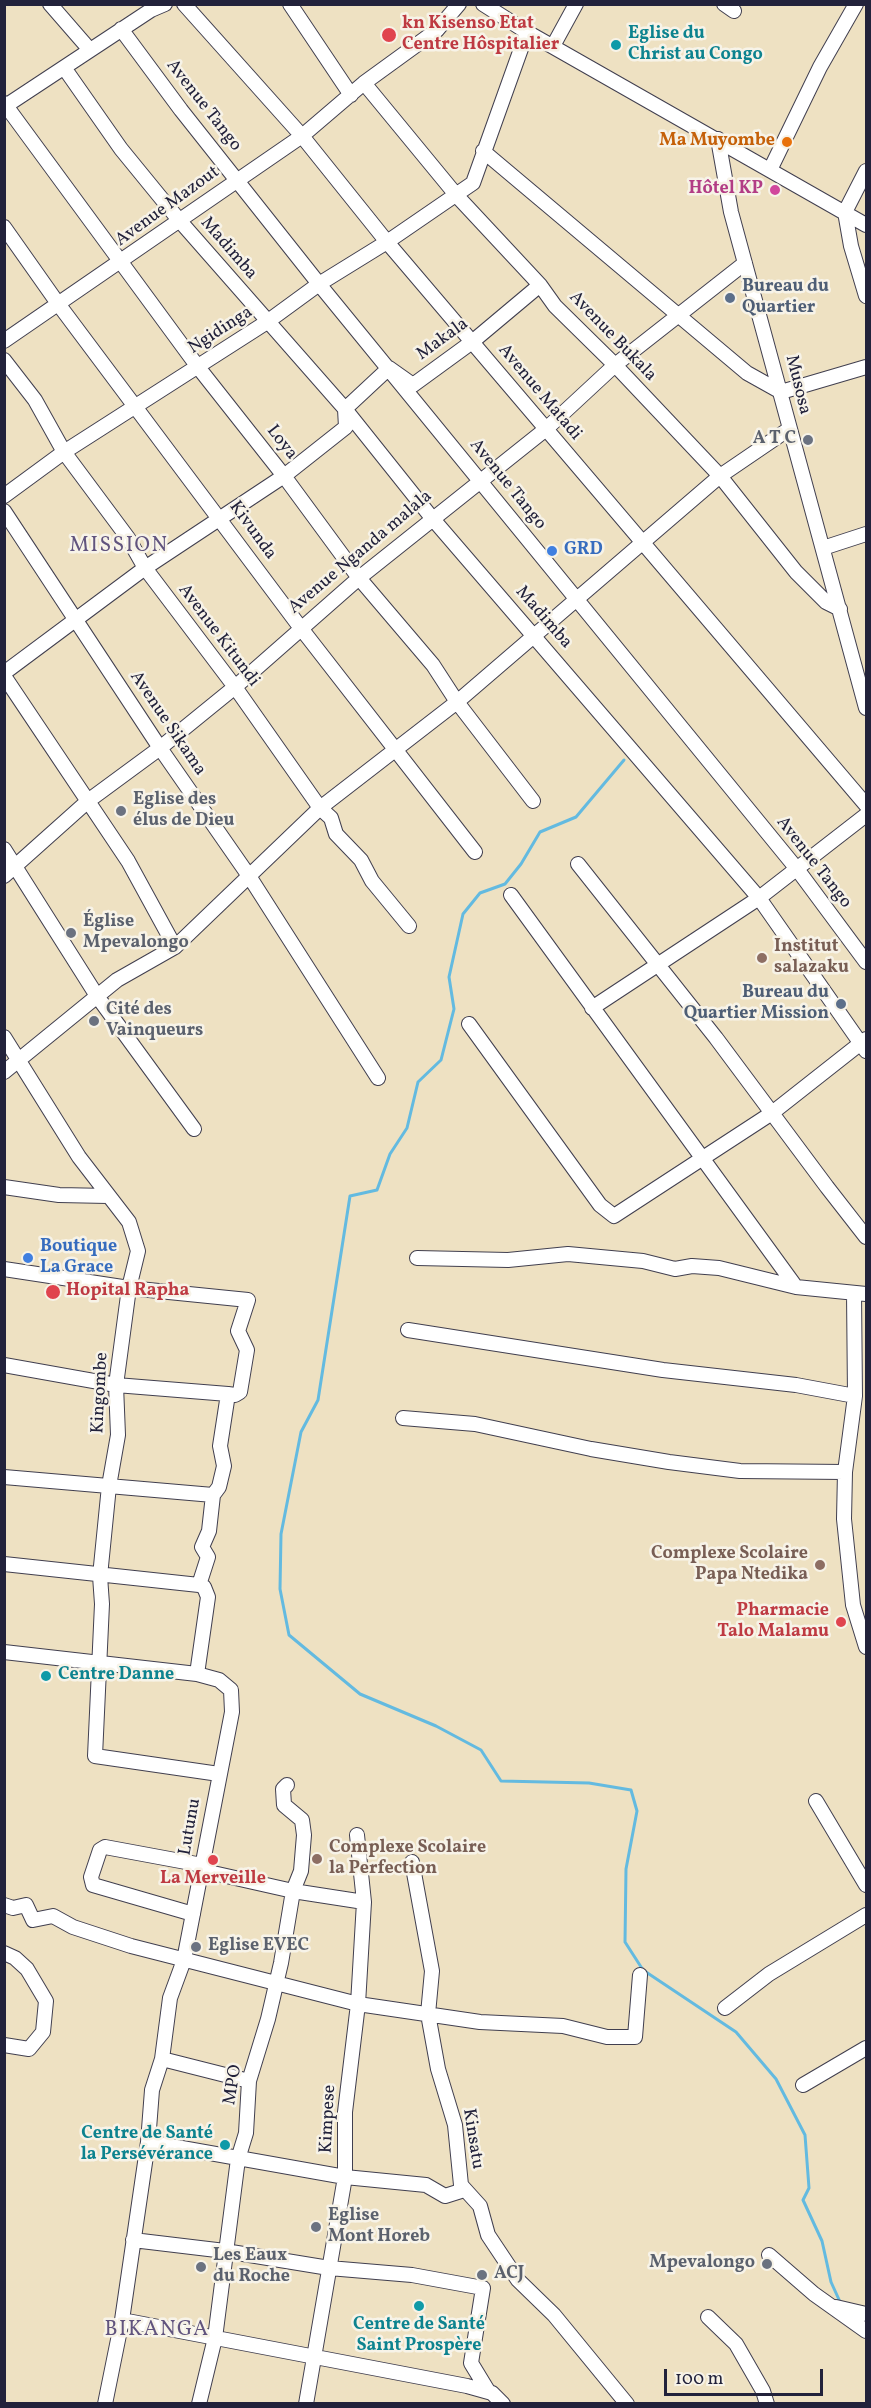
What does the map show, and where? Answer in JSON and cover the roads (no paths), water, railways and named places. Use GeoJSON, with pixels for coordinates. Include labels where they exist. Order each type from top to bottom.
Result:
{"type":"FeatureCollection","features":[{"type":"Feature","properties":{"kind":"street"},"geometry":{"type":"LineString","coordinates":[[50,4],[90,50]]}},
{"type":"Feature","properties":{"kind":"street"},"geometry":{"type":"LineString","coordinates":[[5,105],[64,69],[149,7],[165,4]]}},
{"type":"Feature","properties":{"kind":"street","name":"Avenue Matadi"},"geometry":{"type":"LineString","coordinates":[[184,4],[302,136],[387,242],[867,806]]}},
{"type":"Feature","properties":{"kind":"street"},"geometry":{"type":"LineString","coordinates":[[290,4],[351,95]]}},
{"type":"Feature","properties":{"kind":"street","name":"Avenue Mazout"},"geometry":{"type":"LineString","coordinates":[[4,341],[121,263],[237,179],[302,136],[364,83],[437,30],[459,4]]}},
{"type":"Feature","properties":{"kind":"street"},"geometry":{"type":"LineString","coordinates":[[483,4],[501,9],[527,32],[867,225]]}},
{"type":"Feature","properties":{"kind":"street"},"geometry":{"type":"LineString","coordinates":[[553,46],[576,4]]}},
{"type":"Feature","properties":{"kind":"street"},"geometry":{"type":"LineString","coordinates":[[770,170],[820,67],[856,4]]}},
{"type":"Feature","properties":{"kind":"street","name":"Avenue Tango"},"geometry":{"type":"LineString","coordinates":[[121,29],[181,110],[320,284],[480,479],[575,600],[797,869],[867,962]]}},
{"type":"Feature","properties":{"kind":"street","name":"Ngidinga"},"geometry":{"type":"LineString","coordinates":[[4,496],[64,452],[267,322],[320,284],[457,196],[473,183],[527,32]]}},
{"type":"Feature","properties":{"kind":"street","name":"Madimba"},"geometry":{"type":"LineString","coordinates":[[64,69],[121,149],[179,220],[345,409],[432,518],[534,633],[629,750],[759,898],[865,1044]]}},
{"type":"Feature","properties":{"kind":"street","name":"Avenue Bukala"},"geometry":{"type":"LineString","coordinates":[[364,83],[457,196],[540,285],[555,306],[615,365],[720,476],[796,572],[826,602],[840,609]]}},
{"type":"Feature","properties":{"kind":"street","name":"Loya"},"geometry":{"type":"LineString","coordinates":[[5,105],[198,367],[284,476],[359,578],[433,665],[457,702],[533,801]]}},
{"type":"Feature","properties":{"kind":"street","name":"Musosa"},"geometry":{"type":"LineString","coordinates":[[718,139],[731,212],[867,708]]}},
{"type":"Feature","properties":{"kind":"street"},"geometry":{"type":"LineString","coordinates":[[483,151],[747,373],[781,392],[867,367]]}},
{"type":"Feature","properties":{"kind":"street"},"geometry":{"type":"LineString","coordinates":[[867,171],[845,212],[851,246],[867,296]]}},
{"type":"Feature","properties":{"kind":"street","name":"Kivunda"},"geometry":{"type":"LineString","coordinates":[[4,227],[59,305],[300,627],[476,852]]}},
{"type":"Feature","properties":{"kind":"street","name":"Avenue Nganda malala"},"geometry":{"type":"LineString","coordinates":[[4,876],[88,801],[160,748],[235,687],[300,627],[480,479],[546,429],[615,365],[745,262]]}},
{"type":"Feature","properties":{"kind":"street","name":"Makala"},"geometry":{"type":"LineString","coordinates":[[389,368],[413,385],[472,342],[540,285]]}},
{"type":"Feature","properties":{"kind":"street","name":"Avenue Kitundi"},"geometry":{"type":"LineString","coordinates":[[4,360],[35,400],[64,452],[128,538],[145,568],[235,687],[320,808],[332,818],[336,834],[361,860],[372,881],[409,926]]}},
{"type":"Feature","properties":{"kind":"street"},"geometry":{"type":"LineString","coordinates":[[176,947],[128,861],[4,675],[76,618],[145,568],[284,476],[346,427],[345,409],[389,368]]}},
{"type":"Feature","properties":{"kind":"street"},"geometry":{"type":"LineString","coordinates":[[4,1072],[127,974],[176,947],[320,808],[394,748],[457,702],[534,633],[720,476],[789,429]]}},
{"type":"Feature","properties":{"kind":"street","name":"Avenue Sikama"},"geometry":{"type":"LineString","coordinates":[[4,511],[160,748],[249,876],[378,1078]]}},
{"type":"Feature","properties":{"kind":"street"},"geometry":{"type":"LineString","coordinates":[[823,548],[867,534]]}},
{"type":"Feature","properties":{"kind":"street"},"geometry":{"type":"LineString","coordinates":[[592,1008],[759,898],[867,815]]}},
{"type":"Feature","properties":{"kind":"street"},"geometry":{"type":"LineString","coordinates":[[4,849],[97,996],[194,1129]]}},
{"type":"Feature","properties":{"kind":"street"},"geometry":{"type":"LineString","coordinates":[[578,864],[716,1038],[867,1236]]}},
{"type":"Feature","properties":{"kind":"street"},"geometry":{"type":"LineString","coordinates":[[511,896],[705,1159],[796,1287]]}},
{"type":"Feature","properties":{"kind":"street"},"geometry":{"type":"LineString","coordinates":[[469,1024],[600,1205],[616,1215],[705,1159],[772,1113],[865,1044]]}},
{"type":"Feature","properties":{"kind":"street","name":"Kingombe"},"geometry":{"type":"LineString","coordinates":[[4,1036],[79,1156],[129,1222],[138,1251],[129,1288],[116,1385],[118,1436],[108,1486],[100,1576],[102,1604],[95,1756],[219,1774]]}},
{"type":"Feature","properties":{"kind":"street"},"geometry":{"type":"LineString","coordinates":[[4,1187],[59,1195],[108,1196]]}},
{"type":"Feature","properties":{"kind":"street"},"geometry":{"type":"LineString","coordinates":[[417,1258],[508,1260],[568,1254],[633,1260],[675,1269],[692,1266],[719,1268],[796,1287],[860,1293],[855,1396],[845,1472],[844,1519],[853,1605],[867,1647]]}},
{"type":"Feature","properties":{"kind":"street"},"geometry":{"type":"LineString","coordinates":[[4,1269],[129,1288],[248,1300],[238,1331],[247,1350],[240,1392],[235,1395],[116,1385],[4,1365]]}},
{"type":"Feature","properties":{"kind":"street"},"geometry":{"type":"LineString","coordinates":[[408,1330],[663,1370],[796,1385],[855,1396]]}},
{"type":"Feature","properties":{"kind":"street"},"geometry":{"type":"LineString","coordinates":[[200,1585],[208,1557],[202,1546],[211,1525],[213,1495],[219,1487],[224,1466],[220,1446],[228,1394]]}},
{"type":"Feature","properties":{"kind":"street"},"geometry":{"type":"LineString","coordinates":[[403,1418],[475,1424],[591,1449],[740,1471],[845,1472]]}},
{"type":"Feature","properties":{"kind":"street"},"geometry":{"type":"LineString","coordinates":[[4,1477],[213,1495]]}},
{"type":"Feature","properties":{"kind":"street"},"geometry":{"type":"LineString","coordinates":[[4,1564],[204,1587],[208,1597],[197,1674]]}},
{"type":"Feature","properties":{"kind":"street","name":"Lutunu"},"geometry":{"type":"LineString","coordinates":[[4,1652],[197,1674],[225,1684],[233,1697],[184,1960],[170,1998],[162,2059],[152,2090],[148,2142],[122,2320],[105,2403]]}},
{"type":"Feature","properties":{"kind":"street","name":"MPO"},"geometry":{"type":"LineString","coordinates":[[199,2403],[215,2338],[238,2159],[246,2133],[249,2081],[281,1963],[293,1891],[301,1871],[304,1835],[302,1820],[284,1805],[283,1789],[287,1785]]}},
{"type":"Feature","properties":{"kind":"street"},"geometry":{"type":"LineString","coordinates":[[816,1801],[867,1886]]}},
{"type":"Feature","properties":{"kind":"street","name":"Kimpese"},"geometry":{"type":"LineString","coordinates":[[306,2403],[345,2177],[345,2112],[358,2004],[364,1902],[357,1835]]}},
{"type":"Feature","properties":{"kind":"street"},"geometry":{"type":"LineString","coordinates":[[193,1914],[97,1887],[91,1881],[91,1877],[102,1848],[202,1865],[213,1874],[293,1891],[364,1902]]}},
{"type":"Feature","properties":{"kind":"street","name":"Kinsatu"},"geometry":{"type":"LineString","coordinates":[[412,1862],[432,1971],[428,2014],[438,2069],[455,2125],[460,2185],[480,2206],[488,2235],[518,2280],[554,2315],[623,2402]]}},
{"type":"Feature","properties":{"kind":"street"},"geometry":{"type":"LineString","coordinates":[[4,1905],[13,1908],[26,1905],[33,1920],[53,1916],[73,1927],[184,1960],[358,2004],[480,2022],[563,2026],[607,2037],[635,2037],[640,1975]]}},
{"type":"Feature","properties":{"kind":"street"},"geometry":{"type":"LineString","coordinates":[[725,2007],[769,1974],[867,1915]]}},
{"type":"Feature","properties":{"kind":"street"},"geometry":{"type":"LineString","coordinates":[[4,1953],[15,1958],[27,1969],[46,2001],[43,2032],[29,2049],[4,2045]]}},
{"type":"Feature","properties":{"kind":"street"},"geometry":{"type":"LineString","coordinates":[[803,2085],[867,2048]]}},
{"type":"Feature","properties":{"kind":"street"},"geometry":{"type":"LineString","coordinates":[[162,2059],[249,2081]]}},
{"type":"Feature","properties":{"kind":"street"},"geometry":{"type":"LineString","coordinates":[[148,2142],[345,2177],[426,2185],[445,2196],[464,2190]]}},
{"type":"Feature","properties":{"kind":"street"},"geometry":{"type":"LineString","coordinates":[[133,2240],[225,2251],[329,2268],[412,2275],[483,2288],[471,2363],[488,2391],[503,2403]]}},
{"type":"Feature","properties":{"kind":"street"},"geometry":{"type":"LineString","coordinates":[[769,2255],[867,2331]]}},
{"type":"Feature","properties":{"kind":"street"},"geometry":{"type":"LineString","coordinates":[[839,2308],[867,2314]]}},
{"type":"Feature","properties":{"kind":"street"},"geometry":{"type":"LineString","coordinates":[[708,2317],[736,2344],[763,2391],[767,2403]]}},
{"type":"Feature","properties":{"kind":"street"},"geometry":{"type":"LineString","coordinates":[[122,2320],[488,2391]]}},
{"type":"Feature","properties":{"kind":"waterway"},"geometry":{"type":"LineString","coordinates":[[624,760],[576,817],[540,832],[521,864],[505,884],[480,893],[463,914],[449,977],[454,1009],[441,1060],[418,1082],[407,1128],[390,1154],[377,1190],[350,1196],[318,1400],[301,1432],[281,1534],[280,1589],[289,1635],[360,1694],[436,1726],[481,1750],[501,1781],[589,1783],[631,1790],[637,1811],[626,1869],[625,1942],[643,1970],[736,2032],[776,2079],[805,2135],[809,2188],[803,2200],[822,2241],[831,2282],[841,2304]]}},
{"type":"Feature","properties":{"kind":"place","name":"kn Kisenso Etat Centre Hôspitalier"},"geometry":{"type":"Point","coordinates":[389,35]}},
{"type":"Feature","properties":{"kind":"place","name":"Eglise du Christ au Congo"},"geometry":{"type":"Point","coordinates":[616,45]}},
{"type":"Feature","properties":{"kind":"place","name":"Ma Muyombe"},"geometry":{"type":"Point","coordinates":[787,142]}},
{"type":"Feature","properties":{"kind":"place","name":"Hôtel KP"},"geometry":{"type":"Point","coordinates":[775,190]}},
{"type":"Feature","properties":{"kind":"place","name":"Bureau du Quartier"},"geometry":{"type":"Point","coordinates":[730,298]}},
{"type":"Feature","properties":{"kind":"place","name":"A T C"},"geometry":{"type":"Point","coordinates":[808,440]}},
{"type":"Feature","properties":{"kind":"place","name":"GRD"},"geometry":{"type":"Point","coordinates":[552,551]}},
{"type":"Feature","properties":{"kind":"place","name":"Eglise des élus de Dieu"},"geometry":{"type":"Point","coordinates":[121,811]}},
{"type":"Feature","properties":{"kind":"place","name":"Église Mpevalongo"},"geometry":{"type":"Point","coordinates":[71,933]}},
{"type":"Feature","properties":{"kind":"place","name":"Institut salazaku"},"geometry":{"type":"Point","coordinates":[762,958]}},
{"type":"Feature","properties":{"kind":"place","name":"Bureau du Quartier Mission"},"geometry":{"type":"Point","coordinates":[841,1004]}},
{"type":"Feature","properties":{"kind":"place","name":"Cité des Vainqueurs"},"geometry":{"type":"Point","coordinates":[94,1021]}},
{"type":"Feature","properties":{"kind":"place","name":"Boutique La Grace"},"geometry":{"type":"Point","coordinates":[28,1258]}},
{"type":"Feature","properties":{"kind":"place","name":"Hopital Rapha"},"geometry":{"type":"Point","coordinates":[53,1292]}},
{"type":"Feature","properties":{"kind":"place","name":"Complexe Scolaire Papa Ntedika"},"geometry":{"type":"Point","coordinates":[820,1565]}},
{"type":"Feature","properties":{"kind":"place","name":"Pharmacie Talo Malamu"},"geometry":{"type":"Point","coordinates":[841,1622]}},
{"type":"Feature","properties":{"kind":"place","name":"Centre Danne"},"geometry":{"type":"Point","coordinates":[46,1676]}},
{"type":"Feature","properties":{"kind":"place","name":"Complexe Scolaire la Perfection"},"geometry":{"type":"Point","coordinates":[317,1859]}},
{"type":"Feature","properties":{"kind":"place","name":"La Merveille"},"geometry":{"type":"Point","coordinates":[213,1860]}},
{"type":"Feature","properties":{"kind":"place","name":"Eglise EVEC"},"geometry":{"type":"Point","coordinates":[196,1947]}},
{"type":"Feature","properties":{"kind":"place","name":"Centre de Santé la Persévérance"},"geometry":{"type":"Point","coordinates":[225,2145]}},
{"type":"Feature","properties":{"kind":"place","name":"Eglise Mont Horeb"},"geometry":{"type":"Point","coordinates":[316,2227]}},
{"type":"Feature","properties":{"kind":"place","name":"Mpevalongo"},"geometry":{"type":"Point","coordinates":[767,2264]}},
{"type":"Feature","properties":{"kind":"place","name":"Les Eaux du Roche"},"geometry":{"type":"Point","coordinates":[201,2267]}},
{"type":"Feature","properties":{"kind":"place","name":"ACJ"},"geometry":{"type":"Point","coordinates":[482,2275]}},
{"type":"Feature","properties":{"kind":"place","name":"Centre de Santé Saint Prospère"},"geometry":{"type":"Point","coordinates":[419,2306]}},
{"type":"Feature","properties":{"kind":"district","name":"MISSION"},"geometry":{"type":"Point","coordinates":[119,547]}},
{"type":"Feature","properties":{"kind":"district","name":"BIKANGA"},"geometry":{"type":"Point","coordinates":[157,2331]}}]}
